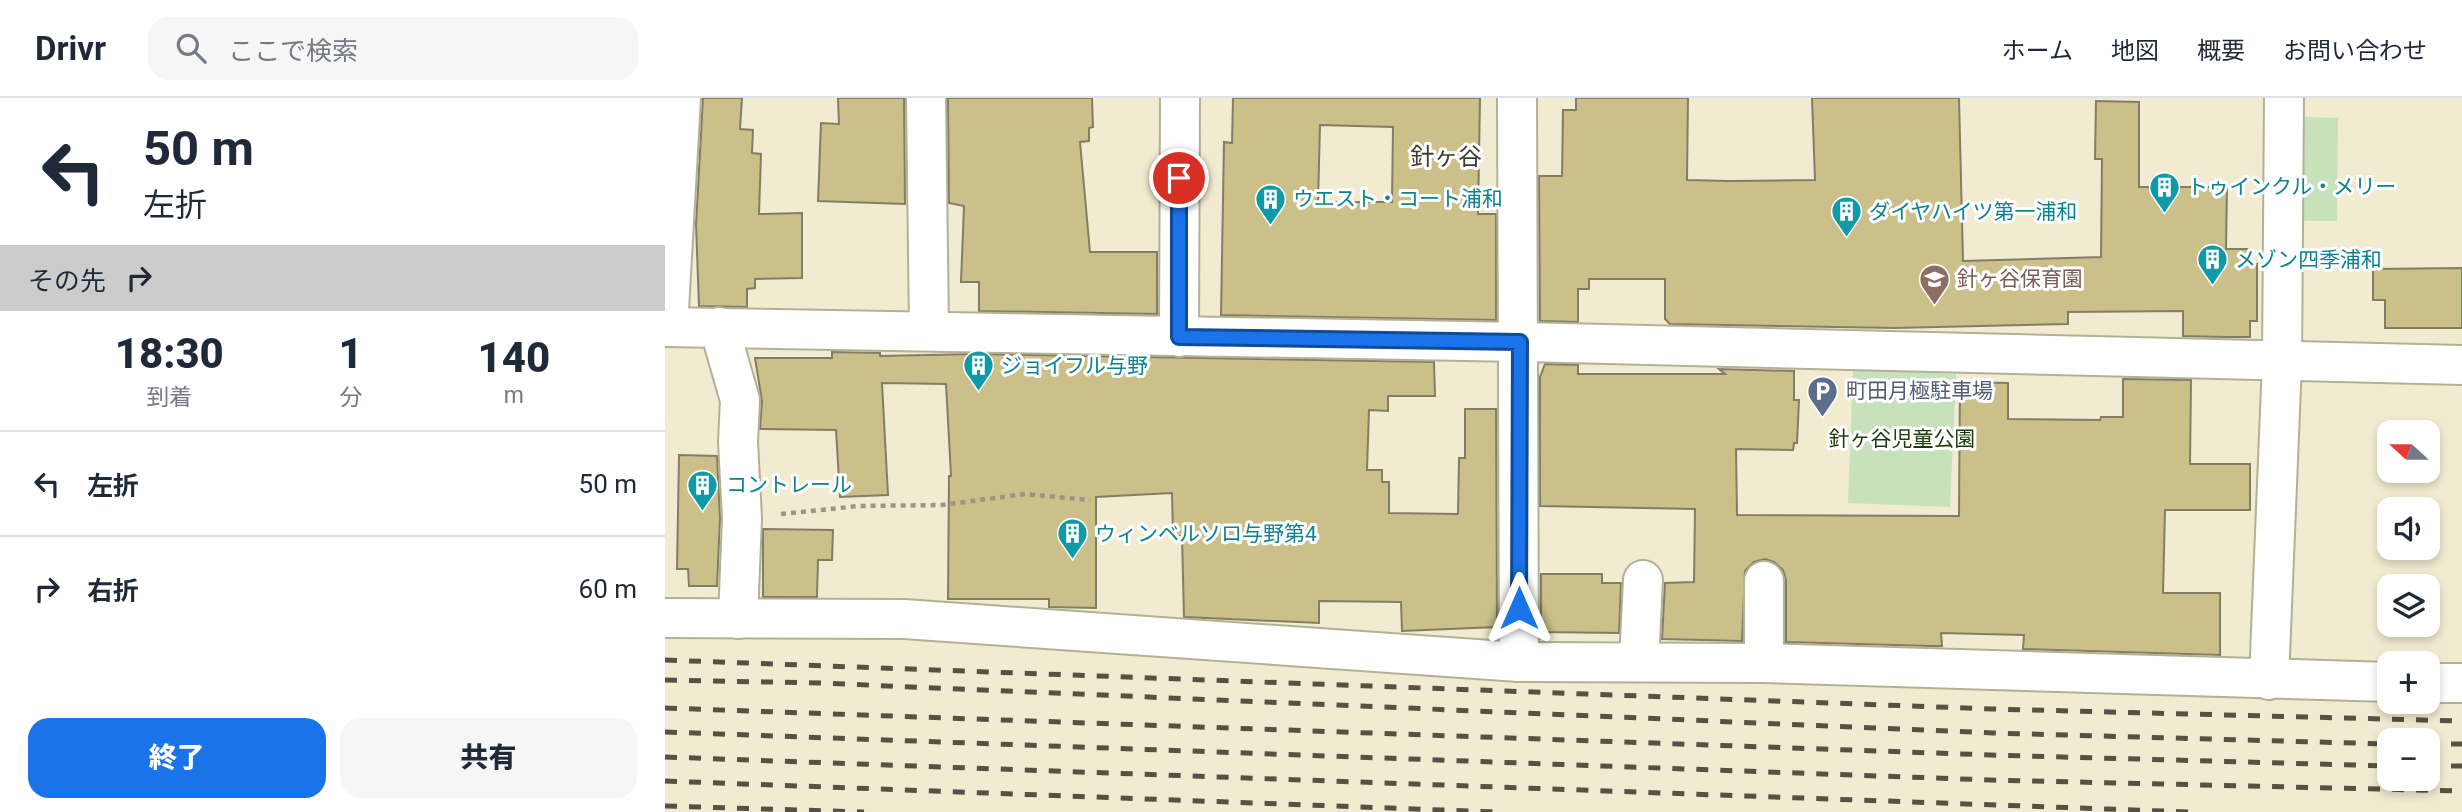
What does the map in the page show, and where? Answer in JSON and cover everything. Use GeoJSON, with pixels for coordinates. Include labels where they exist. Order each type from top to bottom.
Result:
{"type":"FeatureCollection","features":[{"type":"Feature","properties":{"kind":"street"},"geometry":{"type":"LineString","coordinates":[[681,98],[666,327],[1520,342],[2462,365]]}},
{"type":"Feature","properties":{"kind":"street"},"geometry":{"type":"LineString","coordinates":[[926,98],[929,330]]}},
{"type":"Feature","properties":{"kind":"street"},"geometry":{"type":"LineString","coordinates":[[1179,337],[1180,98]]}},
{"type":"Feature","properties":{"kind":"street"},"geometry":{"type":"LineString","coordinates":[[1517,98],[1520,342],[1519,662]]}},
{"type":"Feature","properties":{"kind":"street"},"geometry":{"type":"LineString","coordinates":[[2269,680],[2282,362],[2284,98]]}},
{"type":"Feature","properties":{"kind":"street"},"geometry":{"type":"LineString","coordinates":[[719,327],[740,400],[738,442],[742,518],[738,619]]}},
{"type":"Feature","properties":{"kind":"street"},"geometry":{"type":"LineString","coordinates":[[1639,662],[1643,580]]}},
{"type":"Feature","properties":{"kind":"street"},"geometry":{"type":"LineString","coordinates":[[1764,581],[1764,663]]}},
{"type":"Feature","properties":{"kind":"street"},"geometry":{"type":"LineString","coordinates":[[665,618],[904,619],[1519,662],[1764,663],[2377,682]]}},
{"type":"Feature","properties":{"kind":"street"},"geometry":{"type":"LineString","coordinates":[[2440,683],[2462,683]]}},
{"type":"Feature","properties":{"kind":"path"},"geometry":{"type":"LineString","coordinates":[[742,518],[859,506],[942,505],[1025,494],[1090,500]]}},
{"type":"Feature","properties":{"kind":"green space"},"geometry":{"type":"Polygon","coordinates":[[[2303,117],[2338,118],[2337,221],[2302,221],[2303,117]]]}},
{"type":"Feature","properties":{"kind":"green space","name":"針ヶ谷児童公園"},"geometry":{"type":"Polygon","coordinates":[[[1853,370],[1956,374],[1950,507],[1848,503],[1853,370]]]}},
{"type":"Feature","properties":{"kind":"building"},"geometry":{"type":"Polygon","coordinates":[[[703,98],[742,98],[740,129],[753,130],[752,153],[761,154],[759,214],[802,213],[802,278],[755,279],[755,288],[747,289],[747,307],[699,306],[696,225],[703,98]]]}},
{"type":"Feature","properties":{"kind":"building"},"geometry":{"type":"Polygon","coordinates":[[[838,98],[904,98],[905,204],[818,201],[821,123],[839,124],[838,98]]]}},
{"type":"Feature","properties":{"kind":"building"},"geometry":{"type":"Polygon","coordinates":[[[948,98],[1092,98],[1093,127],[1089,128],[1089,141],[1080,142],[1090,252],[1157,252],[1157,314],[979,311],[979,282],[961,282],[964,206],[949,203],[948,98]]]}},
{"type":"Feature","properties":{"kind":"building"},"geometry":{"type":"Polygon","coordinates":[[[1233,98],[1480,98],[1478,214],[1496,214],[1496,320],[1221,315],[1224,142],[1232,143],[1233,98]],[[1320,125],[1318,202],[1392,202],[1393,127],[1320,125]]]}},
{"type":"Feature","properties":{"kind":"building"},"geometry":{"type":"Polygon","coordinates":[[[1576,98],[1688,98],[1687,180],[1729,181],[1815,180],[1812,98],[1959,98],[1963,261],[2101,257],[2102,159],[2095,159],[2096,101],[2139,102],[2139,187],[2227,187],[2226,249],[2249,249],[2249,264],[2257,264],[2257,321],[2250,321],[2250,337],[2183,336],[2183,311],[2068,312],[2068,324],[1895,328],[1670,324],[1665,319],[1665,279],[1589,279],[1589,289],[1578,289],[1578,322],[1540,321],[1539,176],[1562,176],[1563,110],[1576,110],[1576,98]]]}},
{"type":"Feature","properties":{"kind":"building"},"geometry":{"type":"Polygon","coordinates":[[[2462,268],[2462,328],[2385,328],[2385,300],[2373,300],[2373,269],[2462,268]]]}},
{"type":"Feature","properties":{"kind":"building"},"geometry":{"type":"Polygon","coordinates":[[[832,352],[880,353],[880,356],[976,354],[1434,362],[1435,396],[1388,396],[1388,411],[1369,410],[1367,470],[1382,470],[1382,482],[1389,482],[1389,513],[1458,514],[1459,458],[1465,458],[1465,409],[1496,409],[1497,627],[1402,631],[1401,602],[1319,601],[1319,623],[1184,617],[1182,536],[1173,536],[1172,493],[1096,497],[1096,608],[1049,607],[1049,599],[948,599],[951,476],[946,384],[882,383],[888,495],[840,497],[836,430],[760,429],[762,401],[755,358],[832,358],[832,352]]]}},
{"type":"Feature","properties":{"kind":"building"},"geometry":{"type":"Polygon","coordinates":[[[1545,364],[1578,365],[1578,374],[1725,374],[1719,369],[1794,371],[1794,400],[1799,400],[1797,443],[1794,443],[1793,450],[1736,449],[1737,515],[1959,516],[1960,382],[2008,383],[2008,419],[2100,420],[2101,417],[2123,417],[2123,379],[2191,380],[2190,464],[2250,464],[2250,510],[2165,510],[2163,593],[2220,593],[2220,655],[2023,649],[2024,635],[1941,633],[1942,646],[1786,642],[1786,580],[1783,570],[1774,562],[1765,559],[1754,562],[1745,571],[1742,641],[1662,639],[1665,583],[1694,582],[1695,509],[1540,506],[1540,377],[1545,364]]]}},
{"type":"Feature","properties":{"kind":"building","name":"コントレール"},"geometry":{"type":"Polygon","coordinates":[[[679,455],[717,456],[720,518],[717,586],[689,586],[688,569],[677,569],[679,455]]]}},
{"type":"Feature","properties":{"kind":"building"},"geometry":{"type":"Polygon","coordinates":[[[763,529],[833,530],[832,560],[818,560],[817,597],[763,597],[763,529]]]}},
{"type":"Feature","properties":{"kind":"building"},"geometry":{"type":"Polygon","coordinates":[[[1541,574],[1602,574],[1602,583],[1621,583],[1619,633],[1541,632],[1541,574]]]}},
{"type":"Feature","properties":{"kind":"railway"},"geometry":{"type":"LineString","coordinates":[[665,660],[1993,709],[2462,721]]}},
{"type":"Feature","properties":{"kind":"railway"},"geometry":{"type":"LineString","coordinates":[[665,680],[819,683],[1993,733],[2377,744]]}},
{"type":"Feature","properties":{"kind":"railway"},"geometry":{"type":"LineString","coordinates":[[665,708],[1991,755],[2377,766]]}},
{"type":"Feature","properties":{"kind":"railway"},"geometry":{"type":"LineString","coordinates":[[665,732],[1990,780],[2462,791]]}},
{"type":"Feature","properties":{"kind":"railway"},"geometry":{"type":"LineString","coordinates":[[2440,744],[2462,744]]}},
{"type":"Feature","properties":{"kind":"railway"},"geometry":{"type":"LineString","coordinates":[[665,757],[2190,812]]}},
{"type":"Feature","properties":{"kind":"railway"},"geometry":{"type":"LineString","coordinates":[[2440,766],[2462,766]]}},
{"type":"Feature","properties":{"kind":"railway"},"geometry":{"type":"LineString","coordinates":[[665,781],[1496,812]]}},
{"type":"Feature","properties":{"kind":"railway"},"geometry":{"type":"LineString","coordinates":[[665,806],[864,812]]}},
{"type":"Feature","properties":{"kind":"place","name":"トゥインクル・メリー"},"geometry":{"type":"Point","coordinates":[2164,214]}},
{"type":"Feature","properties":{"kind":"place","name":"ウエスト・コート浦和"},"geometry":{"type":"Point","coordinates":[1270,226]}},
{"type":"Feature","properties":{"kind":"place","name":"ダイヤハイツ第一浦和"},"geometry":{"type":"Point","coordinates":[1846,239]}},
{"type":"Feature","properties":{"kind":"place","name":"メゾン四季浦和"},"geometry":{"type":"Point","coordinates":[2212,287]}},
{"type":"Feature","properties":{"kind":"place","name":"針ヶ谷保育園"},"geometry":{"type":"Point","coordinates":[1934,306]}},
{"type":"Feature","properties":{"kind":"place","name":"ジョイフル与野"},"geometry":{"type":"Point","coordinates":[978,393]}},
{"type":"Feature","properties":{"kind":"place","name":"町田月極駐車場"},"geometry":{"type":"Point","coordinates":[1823,418]}},
{"type":"Feature","properties":{"kind":"place","name":"コントレール"},"geometry":{"type":"Point","coordinates":[703,512]}},
{"type":"Feature","properties":{"kind":"place","name":"ウィンベルソロ与野第4"},"geometry":{"type":"Point","coordinates":[1072,561]}},
{"type":"Feature","properties":{"kind":"district","name":"針ヶ谷"},"geometry":{"type":"Point","coordinates":[1446,157]}},
{"type":"Feature","properties":{"kind":"route"},"geometry":{"type":"LineString","coordinates":[[1179,178],[1179,337],[1520,342],[1519,608]]}}]}
